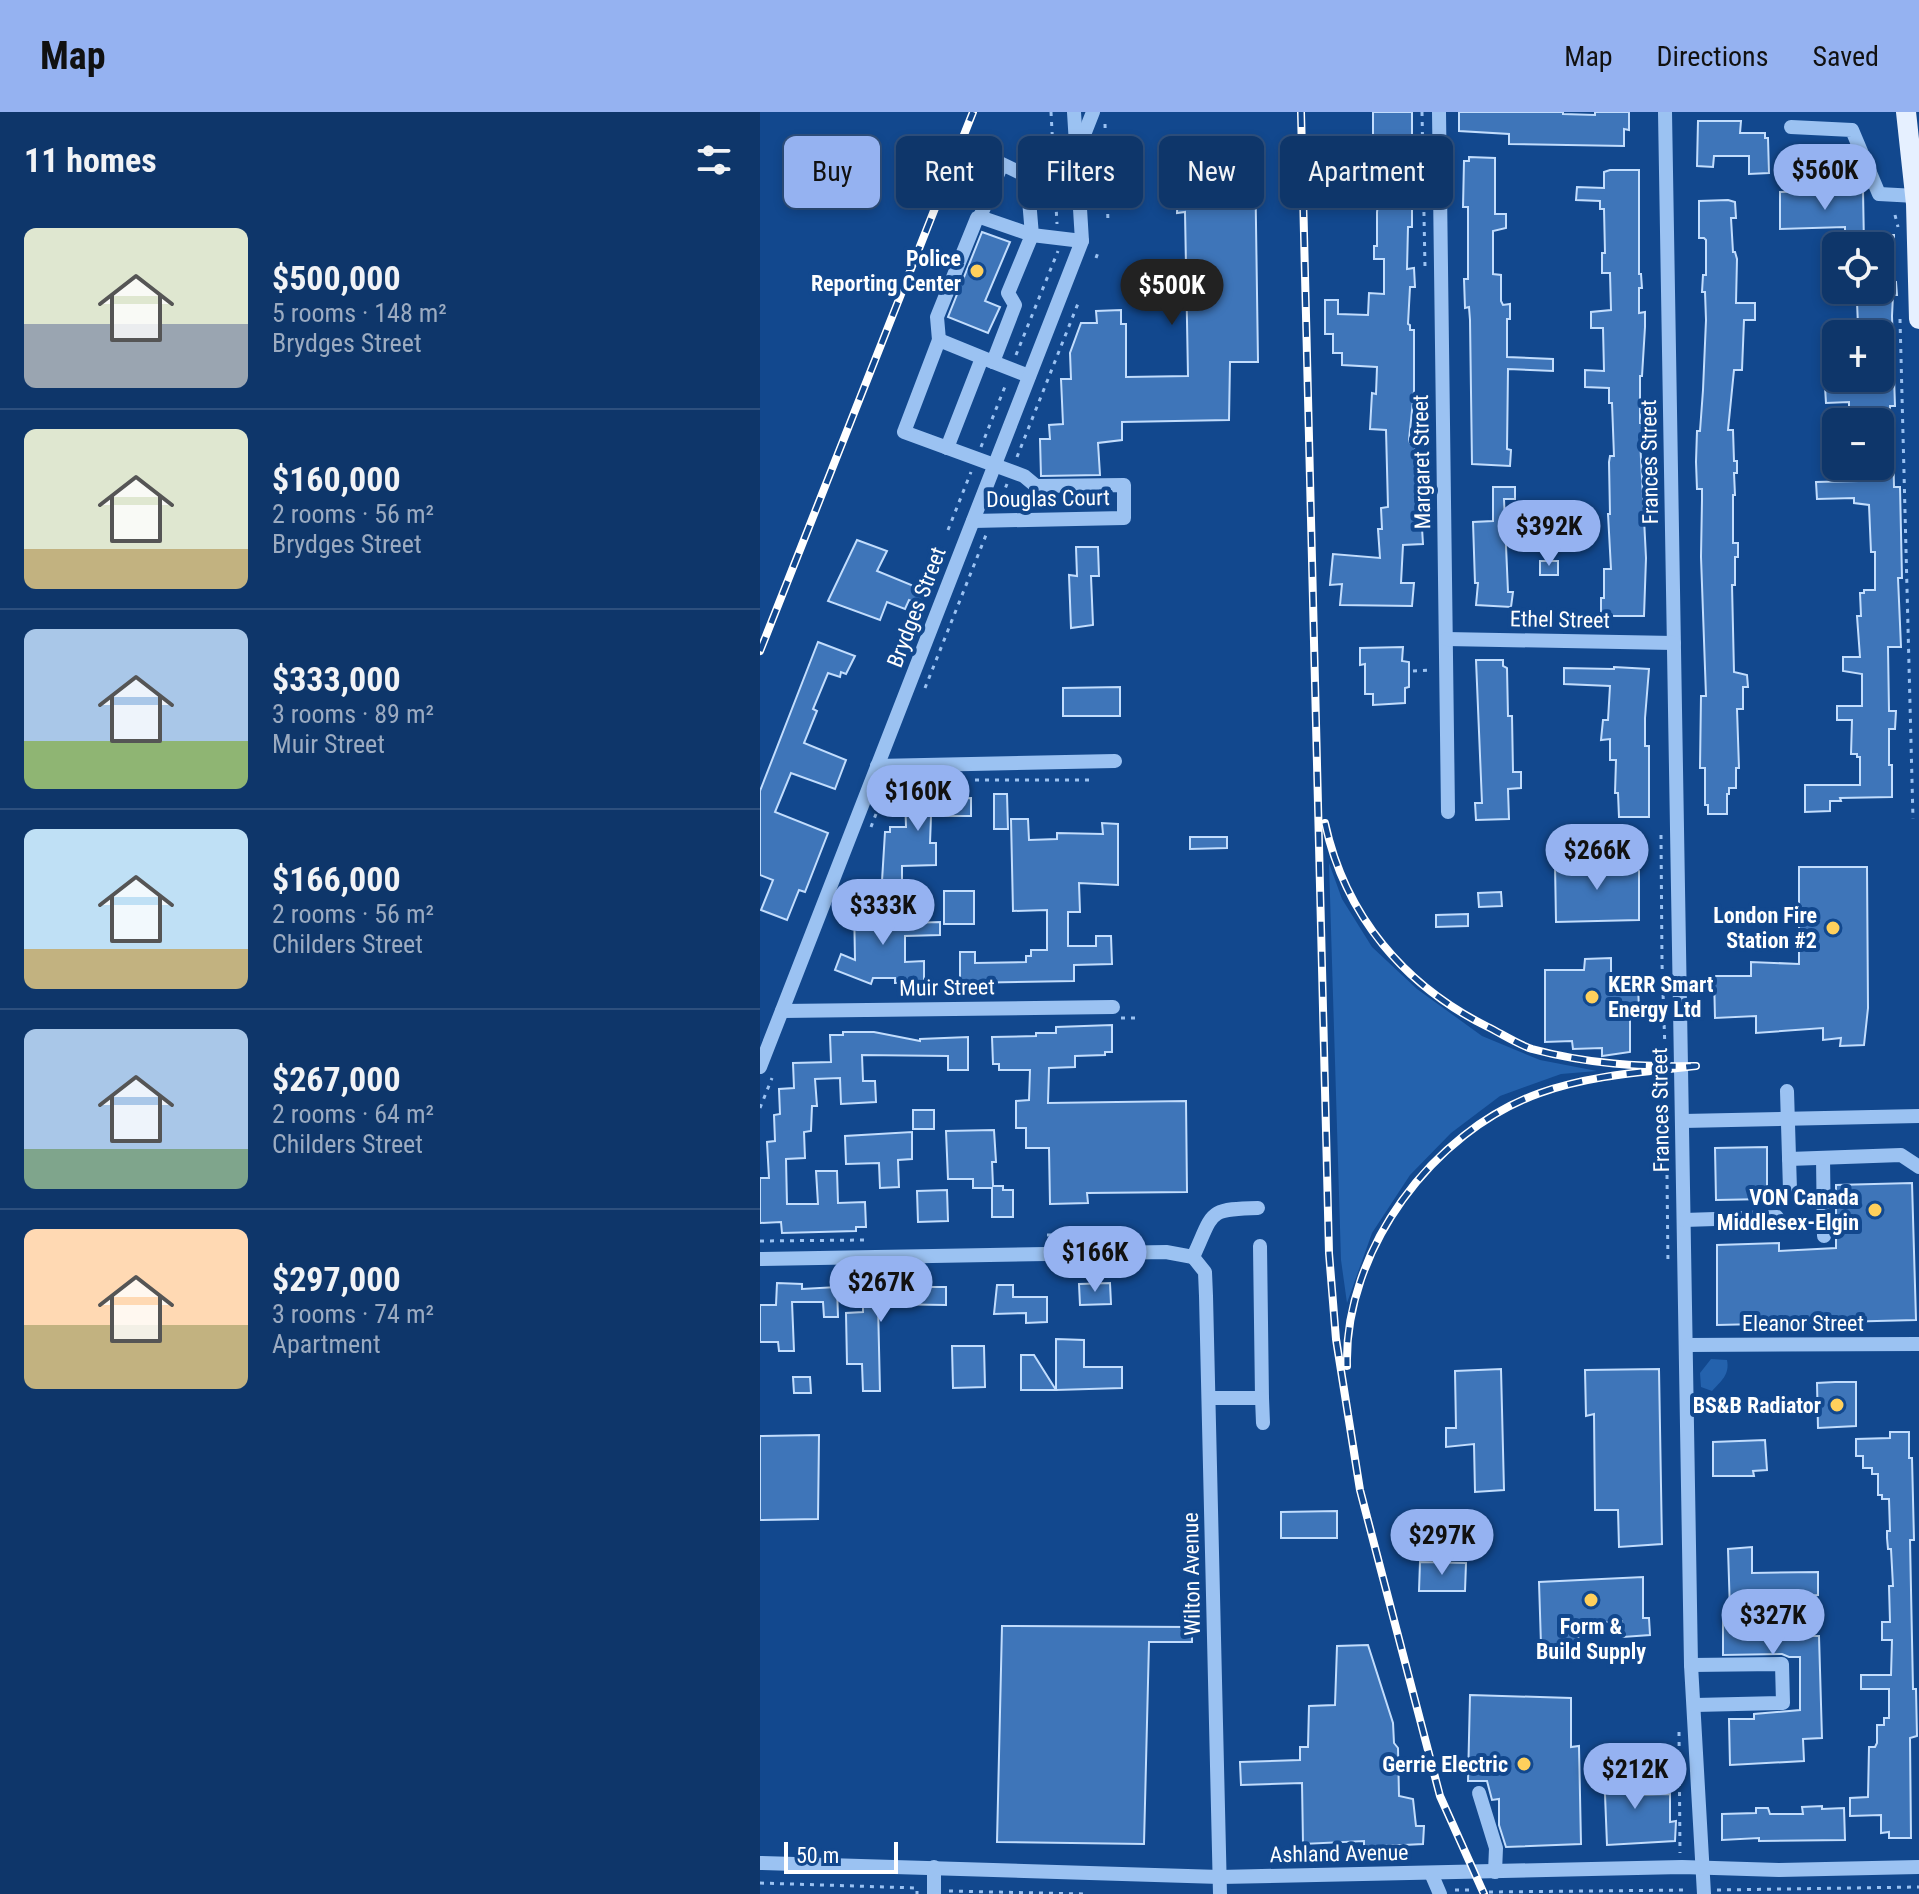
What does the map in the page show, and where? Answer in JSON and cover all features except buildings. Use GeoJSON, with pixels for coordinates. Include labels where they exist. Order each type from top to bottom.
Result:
{"type":"FeatureCollection","features":[{"type":"Feature","properties":{"kind":"main road"},"geometry":{"type":"LineString","coordinates":[[1906,112],[1916,196],[1910,318]]}},
{"type":"Feature","properties":{"kind":"street","name":"Brydges Street"},"geometry":{"type":"LineString","coordinates":[[1074,112],[1075,136]]}},
{"type":"Feature","properties":{"kind":"street"},"geometry":{"type":"LineString","coordinates":[[1084,136],[1093,112]]}},
{"type":"Feature","properties":{"kind":"street","name":"Margaret Street"},"geometry":{"type":"LineString","coordinates":[[1439,112],[1448,812]]}},
{"type":"Feature","properties":{"kind":"street","name":"Frances Street"},"geometry":{"type":"LineString","coordinates":[[1665,112],[1691,1665],[1703,1892]]}},
{"type":"Feature","properties":{"kind":"street"},"geometry":{"type":"LineString","coordinates":[[1791,127],[1833,120],[1852,130],[1879,194],[1916,196]]}},
{"type":"Feature","properties":{"kind":"street"},"geometry":{"type":"LineString","coordinates":[[1793,166],[1866,162]]}},
{"type":"Feature","properties":{"kind":"street"},"geometry":{"type":"LineString","coordinates":[[947,448],[1015,305],[1008,293],[1032,235],[1027,176],[1002,164],[937,317],[939,340],[904,432],[947,448],[995,465]]}},
{"type":"Feature","properties":{"kind":"street","name":"Brydges Street"},"geometry":{"type":"LineString","coordinates":[[760,1067],[1082,241],[1079,208]]}},
{"type":"Feature","properties":{"kind":"street"},"geometry":{"type":"LineString","coordinates":[[980,217],[1032,235],[1082,241]]}},
{"type":"Feature","properties":{"kind":"street"},"geometry":{"type":"LineString","coordinates":[[939,340],[1029,376]]}},
{"type":"Feature","properties":{"kind":"street","name":"Douglas Court"},"geometry":{"type":"LineString","coordinates":[[973,521],[1124,518],[1124,485],[1036,486],[1024,476],[995,465]]}},
{"type":"Feature","properties":{"kind":"street","name":"Ethel Street"},"geometry":{"type":"LineString","coordinates":[[1446,639],[1674,643]]}},
{"type":"Feature","properties":{"kind":"street"},"geometry":{"type":"LineString","coordinates":[[877,766],[1115,761]]}},
{"type":"Feature","properties":{"kind":"street","name":"Muir Street"},"geometry":{"type":"LineString","coordinates":[[782,1011],[1116,1012]]}},
{"type":"Feature","properties":{"kind":"street"},"geometry":{"type":"LineString","coordinates":[[1787,1091],[1790,1190]]}},
{"type":"Feature","properties":{"kind":"street"},"geometry":{"type":"LineString","coordinates":[[1683,1121],[1919,1116]]}},
{"type":"Feature","properties":{"kind":"street"},"geometry":{"type":"LineString","coordinates":[[1789,1159],[1901,1155],[1919,1167]]}},
{"type":"Feature","properties":{"kind":"street"},"geometry":{"type":"LineString","coordinates":[[1823,1158],[1824,1236]]}},
{"type":"Feature","properties":{"kind":"street"},"geometry":{"type":"LineString","coordinates":[[760,1259],[1166,1252],[1193,1257],[1212,1217],[1222,1209],[1258,1208]]}},
{"type":"Feature","properties":{"kind":"street"},"geometry":{"type":"LineString","coordinates":[[1684,1220],[1777,1217]]}},
{"type":"Feature","properties":{"kind":"street"},"geometry":{"type":"LineString","coordinates":[[1260,1246],[1263,1423]]}},
{"type":"Feature","properties":{"kind":"street","name":"Wilton Avenue"},"geometry":{"type":"LineString","coordinates":[[1193,1257],[1205,1272],[1220,1894]]}},
{"type":"Feature","properties":{"kind":"street","name":"Eleanor Street"},"geometry":{"type":"LineString","coordinates":[[1687,1345],[1919,1344]]}},
{"type":"Feature","properties":{"kind":"street"},"geometry":{"type":"LineString","coordinates":[[1210,1398],[1262,1398]]}},
{"type":"Feature","properties":{"kind":"street"},"geometry":{"type":"LineString","coordinates":[[1691,1665],[1782,1664],[1783,1703],[1695,1705]]}},
{"type":"Feature","properties":{"kind":"street"},"geometry":{"type":"LineString","coordinates":[[1479,1793],[1496,1848],[1495,1872]]}},
{"type":"Feature","properties":{"kind":"street","name":"Ashland Avenue"},"geometry":{"type":"LineString","coordinates":[[760,1863],[1220,1877],[1702,1867],[1779,1870],[1919,1867]]}},
{"type":"Feature","properties":{"kind":"street"},"geometry":{"type":"LineString","coordinates":[[934,1867],[934,1894]]}},
{"type":"Feature","properties":{"kind":"street"},"geometry":{"type":"LineString","coordinates":[[1431,1873],[1445,1892]]}},
{"type":"Feature","properties":{"kind":"path"},"geometry":{"type":"LineString","coordinates":[[1051,112],[1057,233]]}},
{"type":"Feature","properties":{"kind":"path"},"geometry":{"type":"LineString","coordinates":[[1105,112],[1108,223]]}},
{"type":"Feature","properties":{"kind":"path"},"geometry":{"type":"LineString","coordinates":[[1895,215],[1898,237]]}},
{"type":"Feature","properties":{"kind":"path"},"geometry":{"type":"LineString","coordinates":[[1096,258],[1099,250]]}},
{"type":"Feature","properties":{"kind":"path"},"geometry":{"type":"LineString","coordinates":[[1012,366],[1058,251]]}},
{"type":"Feature","properties":{"kind":"path"},"geometry":{"type":"LineString","coordinates":[[1014,464],[1079,301]]}},
{"type":"Feature","properties":{"kind":"path"},"geometry":{"type":"LineString","coordinates":[[1910,318],[1913,819]]}},
{"type":"Feature","properties":{"kind":"path"},"geometry":{"type":"LineString","coordinates":[[978,453],[1007,380]]}},
{"type":"Feature","properties":{"kind":"path"},"geometry":{"type":"LineString","coordinates":[[948,530],[972,468]]}},
{"type":"Feature","properties":{"kind":"path"},"geometry":{"type":"LineString","coordinates":[[998,506],[1009,479]]}},
{"type":"Feature","properties":{"kind":"path"},"geometry":{"type":"LineString","coordinates":[[923,692],[988,531]]}},
{"type":"Feature","properties":{"kind":"path"},"geometry":{"type":"LineString","coordinates":[[1413,671],[1433,670]]}},
{"type":"Feature","properties":{"kind":"path"},"geometry":{"type":"LineString","coordinates":[[866,838],[889,780],[905,780]]}},
{"type":"Feature","properties":{"kind":"path"},"geometry":{"type":"LineString","coordinates":[[969,780],[1095,780]]}},
{"type":"Feature","properties":{"kind":"path"},"geometry":{"type":"LineString","coordinates":[[1116,1012],[1135,1018]]}},
{"type":"Feature","properties":{"kind":"path"},"geometry":{"type":"LineString","coordinates":[[760,1108],[771,1079]]}},
{"type":"Feature","properties":{"kind":"path"},"geometry":{"type":"LineString","coordinates":[[1047,1235],[1090,1236]]}},
{"type":"Feature","properties":{"kind":"path"},"geometry":{"type":"LineString","coordinates":[[760,1241],[866,1240]]}},
{"type":"Feature","properties":{"kind":"path"},"geometry":{"type":"LineString","coordinates":[[760,1883],[917,1888],[917,1894]]}},
{"type":"Feature","properties":{"kind":"path"},"geometry":{"type":"LineString","coordinates":[[1489,1892],[1703,1892],[1919,1887]]}},
{"type":"Feature","properties":{"kind":"path"},"geometry":{"type":"LineString","coordinates":[[1445,1892],[1475,1890]]}},
{"type":"Feature","properties":{"kind":"path"},"geometry":{"type":"LineString","coordinates":[[949,1894],[949,1891],[1085,1894]]}},
{"type":"Feature","properties":{"kind":"shaded area"},"geometry":{"type":"Polygon","coordinates":[[[1329,863],[1342,899],[1372,947],[1417,989],[1482,1036],[1540,1060],[1597,1071],[1561,1074],[1500,1096],[1451,1133],[1410,1175],[1372,1233],[1347,1303],[1341,1260],[1329,863]]]}},
{"type":"Feature","properties":{"kind":"shaded area"},"geometry":{"type":"Polygon","coordinates":[[[1711,1359],[1727,1360],[1728,1365],[1724,1377],[1712,1391],[1701,1387],[1700,1373],[1711,1359]]]}},
{"type":"Feature","properties":{"kind":"railway"},"geometry":{"type":"LineString","coordinates":[[760,651],[973,112]]}},
{"type":"Feature","properties":{"kind":"railway"},"geometry":{"type":"LineString","coordinates":[[1301,112],[1329,1253],[1336,1339],[1360,1490],[1440,1796],[1484,1894]]}},
{"type":"Feature","properties":{"kind":"railway"},"geometry":{"type":"LineString","coordinates":[[1325,823],[1334,857],[1363,918],[1405,969],[1458,1010],[1521,1044],[1553,1054],[1614,1064],[1696,1066],[1617,1075],[1559,1087],[1501,1111],[1464,1135],[1431,1165],[1402,1200],[1379,1239],[1361,1280],[1350,1323],[1347,1366]]}},
{"type":"Feature","properties":{"kind":"place","name":"Police Reporting Center"},"geometry":{"type":"Point","coordinates":[977,271]}},
{"type":"Feature","properties":{"kind":"place","name":"London Fire Station #2"},"geometry":{"type":"Point","coordinates":[1833,928]}},
{"type":"Feature","properties":{"kind":"place","name":"KERR Smart Energy Ltd"},"geometry":{"type":"Point","coordinates":[1592,997]}},
{"type":"Feature","properties":{"kind":"place","name":"VON Canada Middlesex-Elgin"},"geometry":{"type":"Point","coordinates":[1875,1210]}},
{"type":"Feature","properties":{"kind":"place","name":"BS&B Radiator"},"geometry":{"type":"Point","coordinates":[1837,1405]}},
{"type":"Feature","properties":{"kind":"place","name":"Form & Build Supply"},"geometry":{"type":"Point","coordinates":[1591,1600]}},
{"type":"Feature","properties":{"kind":"place","name":"Gerrie Electric"},"geometry":{"type":"Point","coordinates":[1524,1764]}}]}
